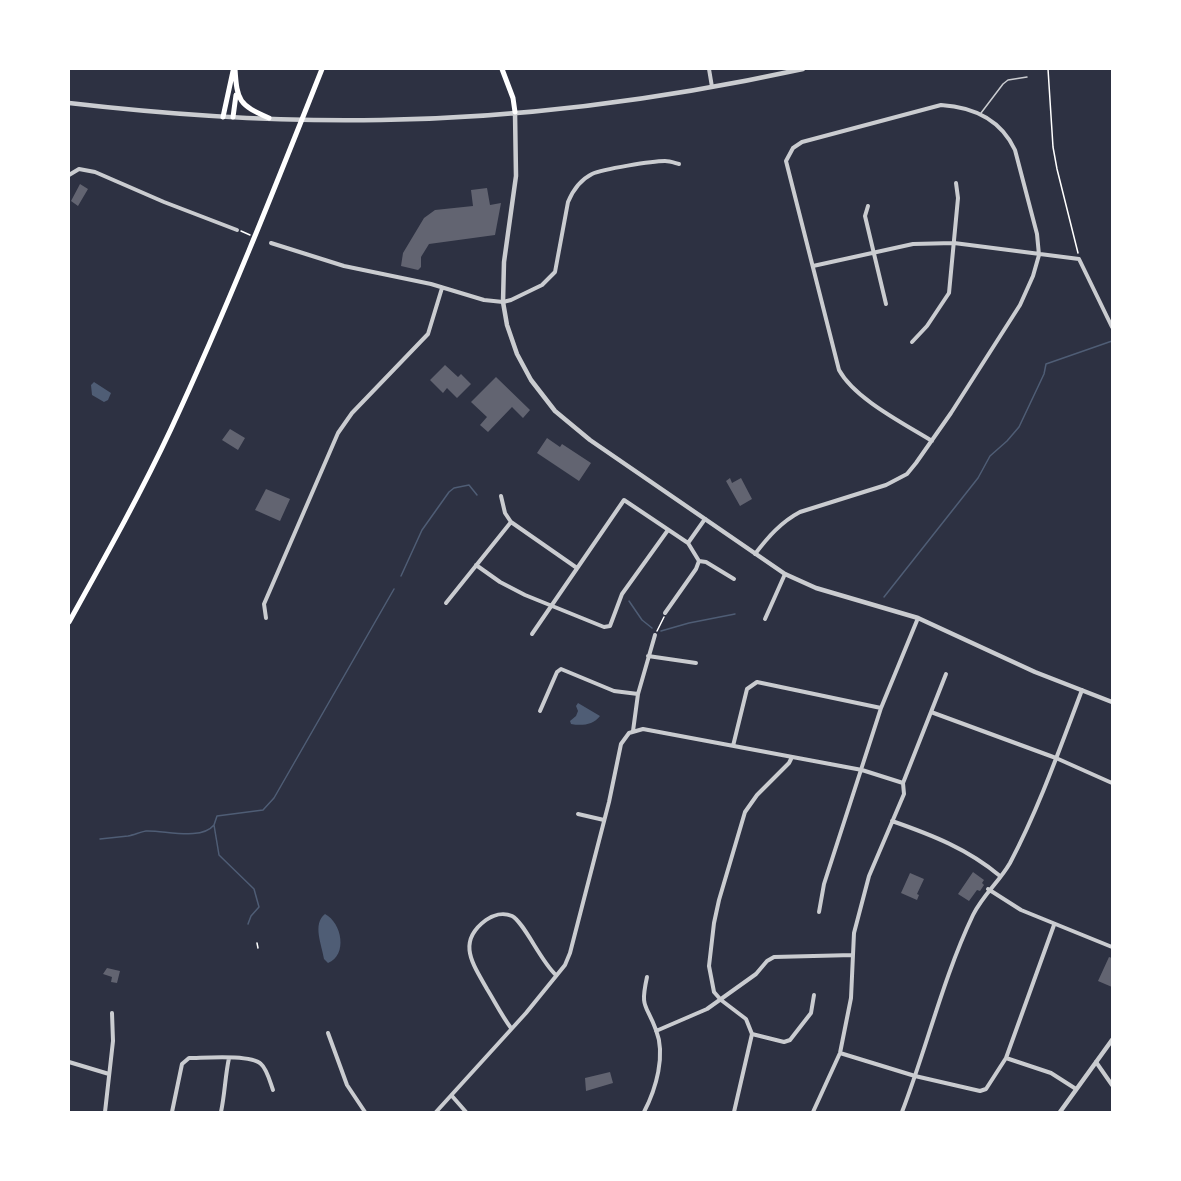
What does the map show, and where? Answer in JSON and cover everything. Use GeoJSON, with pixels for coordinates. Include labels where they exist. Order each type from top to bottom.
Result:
{"type":"FeatureCollection","features":[{"type":"Feature","properties":{"kind":"main road"},"geometry":{"type":"LineString","coordinates":[[235,69],[240,101],[249,110],[269,118]]}},
{"type":"Feature","properties":{"kind":"main road"},"geometry":{"type":"LineString","coordinates":[[223,117],[235,69]]}},
{"type":"Feature","properties":{"kind":"main road"},"geometry":{"type":"LineString","coordinates":[[69,622],[118,535],[170,430],[229,299],[322,69]]}},
{"type":"Feature","properties":{"kind":"main road"},"geometry":{"type":"LineString","coordinates":[[502,69],[513,98],[515,112]]}},
{"type":"Feature","properties":{"kind":"main road"},"geometry":{"type":"LineString","coordinates":[[233,117],[237,92]]}},
{"type":"Feature","properties":{"kind":"street"},"geometry":{"type":"LineString","coordinates":[[709,69],[712,87]]}},
{"type":"Feature","properties":{"kind":"street"},"geometry":{"type":"LineString","coordinates":[[69,103],[223,117],[380,120],[515,112],[604,103],[712,87],[803,69]]}},
{"type":"Feature","properties":{"kind":"street"},"geometry":{"type":"LineString","coordinates":[[755,554],[775,529],[788,518],[897,480],[916,464],[932,441],[1020,305],[1030,285],[1039,255],[1037,234],[1010,140],[1002,130],[980,114],[958,106],[941,105],[802,142],[793,148],[786,161],[836,360],[844,379],[856,391],[932,441]]}},
{"type":"Feature","properties":{"kind":"street"},"geometry":{"type":"LineString","coordinates":[[515,112],[516,176],[504,262],[503,302],[507,325],[520,360],[531,380],[555,411],[590,440],[785,574],[816,588],[918,618],[1035,672],[1112,702]]}},
{"type":"Feature","properties":{"kind":"street"},"geometry":{"type":"LineString","coordinates":[[271,243],[344,266],[424,282],[484,300],[503,302],[542,285],[555,272],[568,202],[571,194],[585,178],[594,173],[643,164],[667,161],[679,164]]}},
{"type":"Feature","properties":{"kind":"street"},"geometry":{"type":"LineString","coordinates":[[69,175],[80,169],[95,172],[237,230]]}},
{"type":"Feature","properties":{"kind":"street"},"geometry":{"type":"LineString","coordinates":[[912,342],[927,326],[949,293],[958,198],[956,183]]}},
{"type":"Feature","properties":{"kind":"street"},"geometry":{"type":"LineString","coordinates":[[868,206],[865,216],[886,304]]}},
{"type":"Feature","properties":{"kind":"street"},"geometry":{"type":"LineString","coordinates":[[813,266],[913,244],[954,243],[1079,259],[1112,327]]}},
{"type":"Feature","properties":{"kind":"street"},"geometry":{"type":"LineString","coordinates":[[266,618],[264,604],[338,433],[352,413],[428,334],[442,288]]}},
{"type":"Feature","properties":{"kind":"street"},"geometry":{"type":"LineString","coordinates":[[501,496],[505,513],[511,522],[577,568]]}},
{"type":"Feature","properties":{"kind":"street"},"geometry":{"type":"LineString","coordinates":[[532,633],[624,500],[688,543],[699,561]]}},
{"type":"Feature","properties":{"kind":"street"},"geometry":{"type":"LineString","coordinates":[[688,543],[705,519]]}},
{"type":"Feature","properties":{"kind":"street"},"geometry":{"type":"LineString","coordinates":[[446,603],[511,522]]}},
{"type":"Feature","properties":{"kind":"street"},"geometry":{"type":"LineString","coordinates":[[476,565],[500,582],[585,621],[604,627],[610,626],[622,594],[668,530]]}},
{"type":"Feature","properties":{"kind":"street"},"geometry":{"type":"LineString","coordinates":[[699,561],[706,561],[734,579]]}},
{"type":"Feature","properties":{"kind":"street"},"geometry":{"type":"LineString","coordinates":[[665,613],[696,569],[699,561]]}},
{"type":"Feature","properties":{"kind":"street"},"geometry":{"type":"LineString","coordinates":[[765,619],[785,574]]}},
{"type":"Feature","properties":{"kind":"street"},"geometry":{"type":"LineString","coordinates":[[819,912],[824,884],[881,708],[918,618]]}},
{"type":"Feature","properties":{"kind":"street"},"geometry":{"type":"LineString","coordinates":[[633,731],[632,724],[638,694],[655,635]]}},
{"type":"Feature","properties":{"kind":"street"},"geometry":{"type":"LineString","coordinates":[[648,656],[696,663]]}},
{"type":"Feature","properties":{"kind":"street"},"geometry":{"type":"LineString","coordinates":[[540,711],[557,672],[561,669],[614,691],[638,694]]}},
{"type":"Feature","properties":{"kind":"street"},"geometry":{"type":"LineString","coordinates":[[813,1112],[840,1053],[851,998],[854,933],[869,876],[904,794],[903,783],[946,674]]}},
{"type":"Feature","properties":{"kind":"street"},"geometry":{"type":"LineString","coordinates":[[733,746],[747,689],[756,682],[881,708]]}},
{"type":"Feature","properties":{"kind":"street"},"geometry":{"type":"LineString","coordinates":[[902,1112],[973,915],[1021,841],[1082,690]]}},
{"type":"Feature","properties":{"kind":"street"},"geometry":{"type":"LineString","coordinates":[[931,712],[1056,758],[1112,783]]}},
{"type":"Feature","properties":{"kind":"street"},"geometry":{"type":"LineString","coordinates":[[436,1112],[565,965],[604,820],[621,744],[633,731],[643,729],[862,770],[903,783]]}},
{"type":"Feature","properties":{"kind":"street"},"geometry":{"type":"LineString","coordinates":[[734,1112],[752,1034],[746,1019],[714,992],[709,966],[714,923],[718,900],[745,812],[750,803],[789,763],[792,757]]}},
{"type":"Feature","properties":{"kind":"street"},"geometry":{"type":"LineString","coordinates":[[578,814],[604,820]]}},
{"type":"Feature","properties":{"kind":"street"},"geometry":{"type":"LineString","coordinates":[[892,821],[954,845],[971,854],[1000,876]]}},
{"type":"Feature","properties":{"kind":"street"},"geometry":{"type":"LineString","coordinates":[[988,890],[1021,910],[1112,947]]}},
{"type":"Feature","properties":{"kind":"street"},"geometry":{"type":"LineString","coordinates":[[511,1028],[471,961],[470,939],[477,929],[494,916],[505,914],[514,917],[544,963],[556,975]]}},
{"type":"Feature","properties":{"kind":"street"},"geometry":{"type":"LineString","coordinates":[[840,1053],[915,1076],[980,1092],[986,1089],[1006,1058],[1054,925]]}},
{"type":"Feature","properties":{"kind":"street"},"geometry":{"type":"LineString","coordinates":[[656,1031],[707,1009],[756,974],[767,961],[774,957],[853,956]]}},
{"type":"Feature","properties":{"kind":"street"},"geometry":{"type":"LineString","coordinates":[[644,1112],[658,1069],[659,1048],[656,1031],[645,1008],[644,993],[647,977]]}},
{"type":"Feature","properties":{"kind":"street"},"geometry":{"type":"LineString","coordinates":[[752,1034],[784,1042],[790,1040],[811,1013],[814,995]]}},
{"type":"Feature","properties":{"kind":"street"},"geometry":{"type":"LineString","coordinates":[[105,1112],[112,1041],[112,1013]]}},
{"type":"Feature","properties":{"kind":"street"},"geometry":{"type":"LineString","coordinates":[[328,1033],[348,1085],[364,1112]]}},
{"type":"Feature","properties":{"kind":"street"},"geometry":{"type":"LineString","coordinates":[[1060,1112],[1112,1040]]}},
{"type":"Feature","properties":{"kind":"street"},"geometry":{"type":"LineString","coordinates":[[171,1112],[182,1064],[189,1058],[258,1061],[263,1066],[273,1090]]}},
{"type":"Feature","properties":{"kind":"street"},"geometry":{"type":"LineString","coordinates":[[221,1112],[225,1091],[223,1084],[229,1058]]}},
{"type":"Feature","properties":{"kind":"street"},"geometry":{"type":"LineString","coordinates":[[1006,1058],[1051,1073],[1076,1089]]}},
{"type":"Feature","properties":{"kind":"street"},"geometry":{"type":"LineString","coordinates":[[69,1062],[109,1074]]}},
{"type":"Feature","properties":{"kind":"street"},"geometry":{"type":"LineString","coordinates":[[1096,1062],[1112,1085]]}},
{"type":"Feature","properties":{"kind":"street"},"geometry":{"type":"LineString","coordinates":[[452,1096],[466,1112]]}},
{"type":"Feature","properties":{"kind":"lane"},"geometry":{"type":"LineString","coordinates":[[980,114],[1008,80],[1027,77]]}},
{"type":"Feature","properties":{"kind":"path"},"geometry":{"type":"LineString","coordinates":[[1048,69],[1053,147],[1079,259]]}},
{"type":"Feature","properties":{"kind":"path"},"geometry":{"type":"LineString","coordinates":[[658,628],[665,613]]}},
{"type":"Feature","properties":{"kind":"path"},"geometry":{"type":"LineString","coordinates":[[257,943],[258,948]]}},
{"type":"Feature","properties":{"kind":"water"},"geometry":{"type":"Polygon","coordinates":[[[94,382],[111,393],[108,400],[104,402],[92,395],[91,385],[94,382]]]}},
{"type":"Feature","properties":{"kind":"water"},"geometry":{"type":"Polygon","coordinates":[[[578,703],[600,716],[587,724],[571,724],[570,721],[578,711],[576,706],[578,703]]]}},
{"type":"Feature","properties":{"kind":"water"},"geometry":{"type":"Polygon","coordinates":[[[325,914],[335,924],[340,939],[338,953],[328,963],[324,959],[318,929],[321,918],[325,914]]]}},
{"type":"Feature","properties":{"kind":"building"},"geometry":{"type":"Polygon","coordinates":[[[80,184],[88,189],[78,206],[71,201],[80,184]]]}},
{"type":"Feature","properties":{"kind":"building"},"geometry":{"type":"Polygon","coordinates":[[[487,188],[490,205],[501,203],[495,235],[429,244],[421,257],[421,267],[418,270],[401,266],[403,253],[424,218],[435,210],[473,206],[471,190],[487,188]]]}},
{"type":"Feature","properties":{"kind":"building"},"geometry":{"type":"Polygon","coordinates":[[[445,365],[458,377],[461,374],[471,384],[457,398],[447,388],[443,393],[430,380],[445,365]]]}},
{"type":"Feature","properties":{"kind":"building"},"geometry":{"type":"Polygon","coordinates":[[[496,377],[530,410],[523,418],[512,407],[488,432],[480,425],[487,417],[471,402],[496,377]]]}},
{"type":"Feature","properties":{"kind":"building"},"geometry":{"type":"Polygon","coordinates":[[[230,429],[245,438],[238,450],[222,440],[230,429]]]}},
{"type":"Feature","properties":{"kind":"building"},"geometry":{"type":"Polygon","coordinates":[[[547,438],[560,447],[562,444],[591,463],[579,481],[537,453],[547,438]]]}},
{"type":"Feature","properties":{"kind":"building"},"geometry":{"type":"Polygon","coordinates":[[[730,478],[732,483],[741,478],[752,499],[740,506],[726,481],[730,478]]]}},
{"type":"Feature","properties":{"kind":"building"},"geometry":{"type":"Polygon","coordinates":[[[266,489],[290,499],[280,521],[255,510],[266,489]]]}},
{"type":"Feature","properties":{"kind":"building"},"geometry":{"type":"Polygon","coordinates":[[[973,872],[984,880],[982,883],[984,885],[969,901],[958,894],[973,872]]]}},
{"type":"Feature","properties":{"kind":"building"},"geometry":{"type":"Polygon","coordinates":[[[910,873],[924,879],[917,894],[919,895],[917,900],[901,893],[910,873]]]}},
{"type":"Feature","properties":{"kind":"building"},"geometry":{"type":"Polygon","coordinates":[[[1109,957],[1112,958],[1112,987],[1098,981],[1109,957]]]}},
{"type":"Feature","properties":{"kind":"building"},"geometry":{"type":"Polygon","coordinates":[[[107,968],[120,971],[117,983],[111,982],[112,977],[103,974],[107,968]]]}},
{"type":"Feature","properties":{"kind":"building"},"geometry":{"type":"Polygon","coordinates":[[[610,1072],[613,1083],[586,1091],[585,1078],[610,1072]]]}},
{"type":"Feature","properties":{"kind":"waterway"},"geometry":{"type":"LineString","coordinates":[[884,597],[978,478],[990,456],[1019,427],[1044,374],[1046,364],[1112,341]]}},
{"type":"Feature","properties":{"kind":"waterway"},"geometry":{"type":"LineString","coordinates":[[401,576],[422,530],[449,492],[454,488],[469,485],[477,495]]}},
{"type":"Feature","properties":{"kind":"waterway"},"geometry":{"type":"LineString","coordinates":[[248,924],[251,916],[259,907],[254,889],[219,855],[214,825],[217,816],[263,810],[274,798],[394,589]]}},
{"type":"Feature","properties":{"kind":"waterway"},"geometry":{"type":"LineString","coordinates":[[629,601],[642,620],[652,628]]}},
{"type":"Feature","properties":{"kind":"waterway"},"geometry":{"type":"LineString","coordinates":[[661,631],[735,614]]}},
{"type":"Feature","properties":{"kind":"waterway"},"geometry":{"type":"LineString","coordinates":[[100,839],[128,836],[146,831],[192,834],[208,830],[214,825]]}}]}
